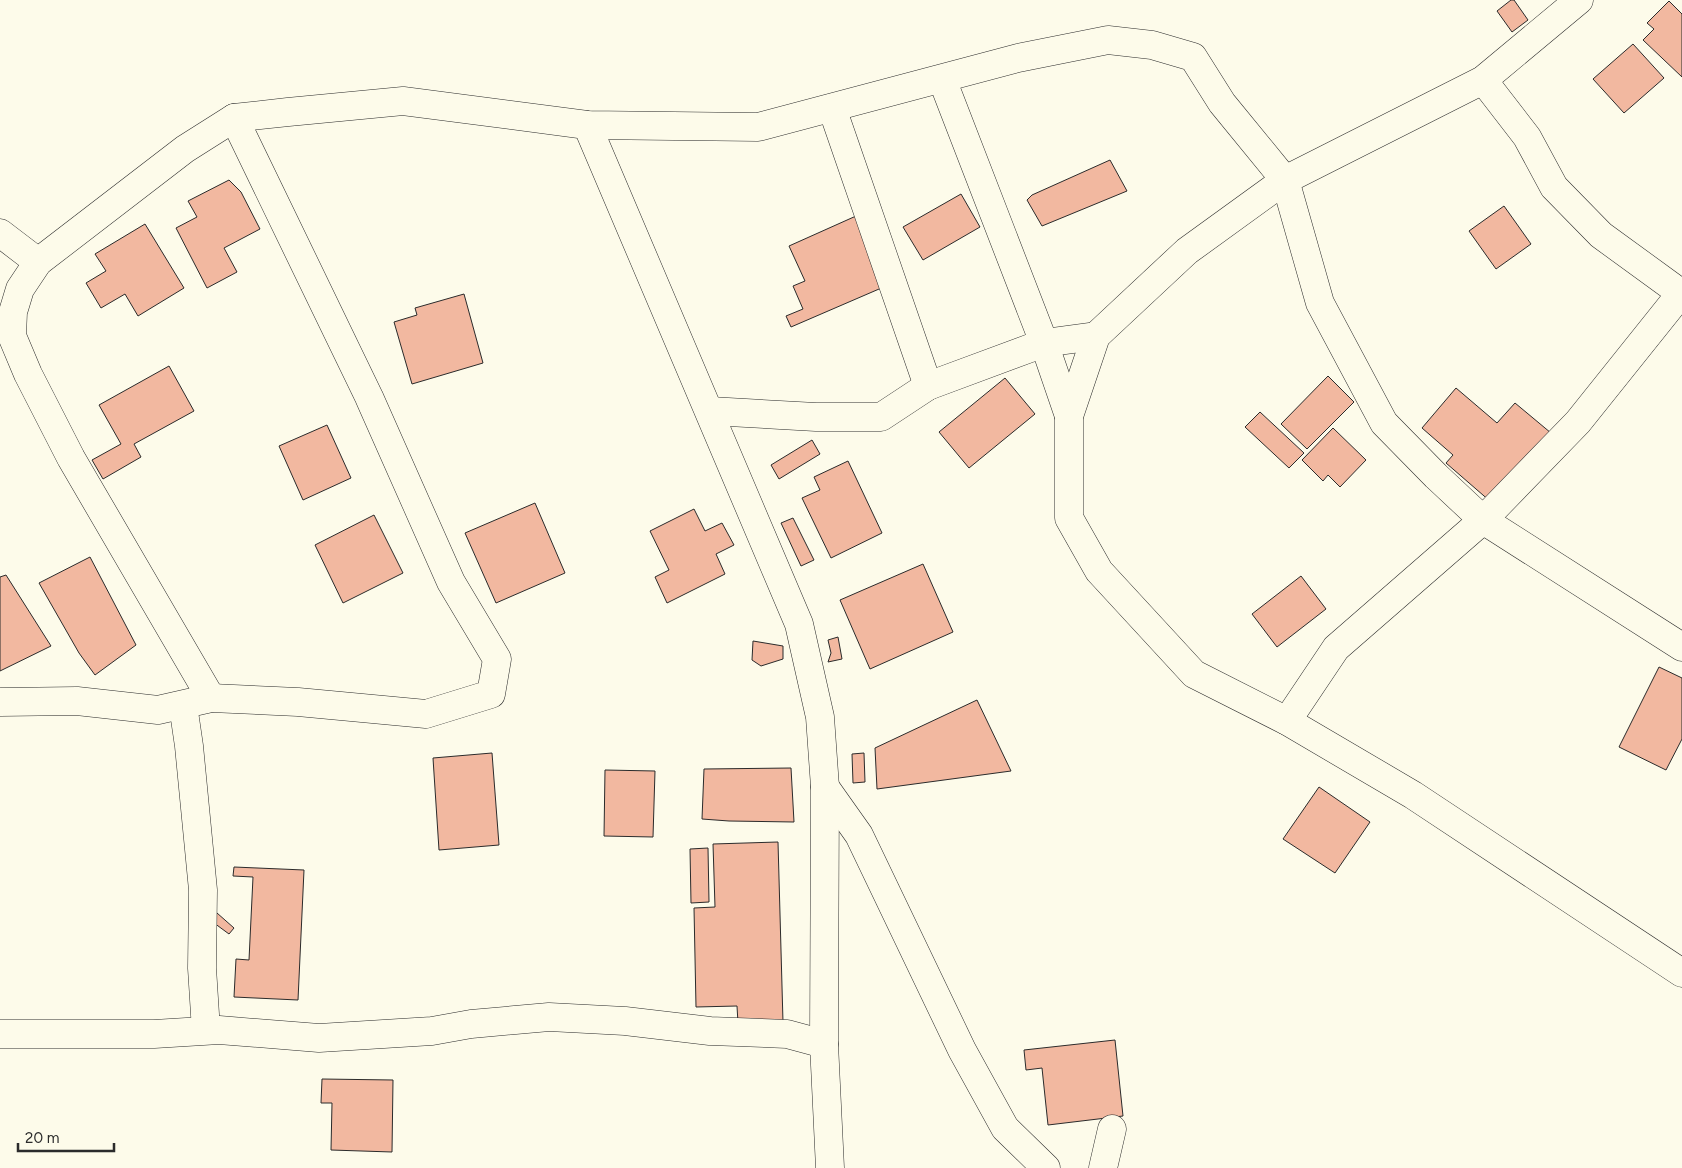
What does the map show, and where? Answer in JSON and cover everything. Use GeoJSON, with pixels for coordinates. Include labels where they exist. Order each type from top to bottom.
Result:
{"type":"FeatureCollection","features":[{"type":"Feature","properties":{"kind":"street"},"geometry":{"type":"LineString","coordinates":[[1579,0],[1483,80],[1285,180],[1187,251],[1096,336],[1069,416],[1069,518],[1099,571],[1194,674],[1287,721],[1413,794],[1682,973]]}},
{"type":"Feature","properties":{"kind":"street"},"geometry":{"type":"LineString","coordinates":[[210,698],[71,458],[28,374],[12,336],[13,312],[20,289],[38,262],[185,149],[234,118],[403,101],[587,125],[758,127],[1018,58],[1108,40],[1152,45],[1193,57],[1222,103],[1285,180],[1320,303],[1384,423],[1436,476],[1484,520],[1682,647]]}},
{"type":"Feature","properties":{"kind":"street"},"geometry":{"type":"LineString","coordinates":[[942,79],[1044,343],[1069,416]]}},
{"type":"Feature","properties":{"kind":"street"},"geometry":{"type":"LineString","coordinates":[[1287,721],[1336,648],[1484,520],[1578,422],[1682,293],[1601,235],[1554,187],[1527,137],[1483,80]]}},
{"type":"Feature","properties":{"kind":"street"},"geometry":{"type":"LineString","coordinates":[[832,108],[928,386]]}},
{"type":"Feature","properties":{"kind":"street"},"geometry":{"type":"LineString","coordinates":[[0,702],[77,700],[158,710],[210,698],[298,702],[426,714],[491,694],[496,659],[451,582],[369,397],[234,118]]}},
{"type":"Feature","properties":{"kind":"street"},"geometry":{"type":"LineString","coordinates":[[587,125],[799,624],[820,717],[825,786],[824,1044],[830,1168]]}},
{"type":"Feature","properties":{"kind":"street"},"geometry":{"type":"LineString","coordinates":[[0,233],[38,262]]}},
{"type":"Feature","properties":{"kind":"street"},"geometry":{"type":"LineString","coordinates":[[710,411],[816,417],[881,417],[928,386],[1044,343],[1096,336]]}},
{"type":"Feature","properties":{"kind":"street"},"geometry":{"type":"LineString","coordinates":[[183,705],[189,746],[203,890],[202,968],[206,1030]]}},
{"type":"Feature","properties":{"kind":"street"},"geometry":{"type":"LineString","coordinates":[[825,786],[859,835],[962,1050],[1005,1128],[1046,1168]]}},
{"type":"Feature","properties":{"kind":"street"},"geometry":{"type":"LineString","coordinates":[[0,1034],[154,1034],[219,1030],[320,1038],[432,1032],[471,1024],[548,1017],[587,1018],[710,1031],[787,1034],[824,1044]]}},
{"type":"Feature","properties":{"kind":"street"},"geometry":{"type":"LineString","coordinates":[[1103,1168],[1112,1129]]}},
{"type":"Feature","properties":{"kind":"building"},"geometry":{"type":"Polygon","coordinates":[[[1511,0],[1514,0],[1528,20],[1512,32],[1497,11],[1511,0]]]}},
{"type":"Feature","properties":{"kind":"building"},"geometry":{"type":"Polygon","coordinates":[[[1669,1],[1682,14],[1682,77],[1643,40],[1654,29],[1647,23],[1669,1]]]}},
{"type":"Feature","properties":{"kind":"building"},"geometry":{"type":"Polygon","coordinates":[[[1633,44],[1664,78],[1624,113],[1593,79],[1633,44]]]}},
{"type":"Feature","properties":{"kind":"building"},"geometry":{"type":"Polygon","coordinates":[[[1110,160],[1127,191],[1042,226],[1027,200],[1032,195],[1110,160]]]}},
{"type":"Feature","properties":{"kind":"building"},"geometry":{"type":"Polygon","coordinates":[[[229,180],[241,192],[260,229],[224,248],[237,272],[207,288],[176,228],[197,217],[188,201],[229,180]]]}},
{"type":"Feature","properties":{"kind":"building"},"geometry":{"type":"Polygon","coordinates":[[[961,194],[980,227],[923,260],[903,227],[961,194]]]}},
{"type":"Feature","properties":{"kind":"building"},"geometry":{"type":"Polygon","coordinates":[[[1504,206],[1531,244],[1496,269],[1469,231],[1504,206]]]}},
{"type":"Feature","properties":{"kind":"building"},"geometry":{"type":"Polygon","coordinates":[[[856,216],[886,286],[791,327],[786,316],[803,309],[793,286],[805,281],[789,246],[856,216]]]}},
{"type":"Feature","properties":{"kind":"building"},"geometry":{"type":"Polygon","coordinates":[[[145,224],[184,288],[138,316],[125,294],[101,308],[86,283],[106,271],[95,254],[145,224]]]}},
{"type":"Feature","properties":{"kind":"building"},"geometry":{"type":"Polygon","coordinates":[[[464,294],[483,363],[412,384],[394,322],[417,315],[415,308],[464,294]]]}},
{"type":"Feature","properties":{"kind":"building"},"geometry":{"type":"Polygon","coordinates":[[[169,366],[194,411],[134,444],[141,457],[103,479],[92,460],[121,444],[99,405],[169,366]]]}},
{"type":"Feature","properties":{"kind":"building"},"geometry":{"type":"Polygon","coordinates":[[[1328,376],[1354,402],[1307,449],[1281,424],[1328,376]]]}},
{"type":"Feature","properties":{"kind":"building"},"geometry":{"type":"Polygon","coordinates":[[[1005,378],[1035,414],[969,468],[939,432],[1005,378]]]}},
{"type":"Feature","properties":{"kind":"building"},"geometry":{"type":"Polygon","coordinates":[[[1456,388],[1497,423],[1515,403],[1551,433],[1491,502],[1446,463],[1453,455],[1422,428],[1456,388]]]}},
{"type":"Feature","properties":{"kind":"building"},"geometry":{"type":"Polygon","coordinates":[[[1260,412],[1304,453],[1289,468],[1245,427],[1260,412]]]}},
{"type":"Feature","properties":{"kind":"building"},"geometry":{"type":"Polygon","coordinates":[[[327,425],[351,478],[303,500],[279,446],[327,425]]]}},
{"type":"Feature","properties":{"kind":"building"},"geometry":{"type":"Polygon","coordinates":[[[1333,428],[1366,460],[1340,487],[1328,475],[1323,481],[1302,460],[1333,428]]]}},
{"type":"Feature","properties":{"kind":"building"},"geometry":{"type":"Polygon","coordinates":[[[812,440],[820,454],[779,479],[771,465],[812,440]]]}},
{"type":"Feature","properties":{"kind":"building"},"geometry":{"type":"Polygon","coordinates":[[[848,461],[882,533],[831,558],[802,498],[820,490],[814,477],[848,461]]]}},
{"type":"Feature","properties":{"kind":"building"},"geometry":{"type":"Polygon","coordinates":[[[535,503],[565,573],[496,603],[465,533],[535,503]]]}},
{"type":"Feature","properties":{"kind":"building"},"geometry":{"type":"Polygon","coordinates":[[[694,509],[705,531],[722,523],[734,545],[716,554],[725,574],[667,603],[655,577],[669,570],[650,531],[694,509]]]}},
{"type":"Feature","properties":{"kind":"building"},"geometry":{"type":"Polygon","coordinates":[[[374,515],[403,573],[343,603],[315,545],[374,515]]]}},
{"type":"Feature","properties":{"kind":"building"},"geometry":{"type":"Polygon","coordinates":[[[793,518],[814,560],[801,566],[781,523],[793,518]]]}},
{"type":"Feature","properties":{"kind":"building"},"geometry":{"type":"Polygon","coordinates":[[[90,557],[136,645],[95,675],[79,653],[39,583],[90,557]]]}},
{"type":"Feature","properties":{"kind":"building"},"geometry":{"type":"Polygon","coordinates":[[[923,564],[953,632],[870,669],[840,600],[923,564]]]}},
{"type":"Feature","properties":{"kind":"building"},"geometry":{"type":"Polygon","coordinates":[[[6,575],[51,646],[0,671],[0,577],[6,575]]]}},
{"type":"Feature","properties":{"kind":"building"},"geometry":{"type":"Polygon","coordinates":[[[1301,576],[1326,609],[1277,647],[1252,614],[1301,576]]]}},
{"type":"Feature","properties":{"kind":"building"},"geometry":{"type":"Polygon","coordinates":[[[838,637],[842,659],[828,662],[831,653],[828,640],[838,637]]]}},
{"type":"Feature","properties":{"kind":"building"},"geometry":{"type":"Polygon","coordinates":[[[753,641],[783,646],[783,659],[761,666],[752,660],[753,641]]]}},
{"type":"Feature","properties":{"kind":"building"},"geometry":{"type":"Polygon","coordinates":[[[1659,667],[1682,678],[1682,739],[1666,770],[1619,747],[1659,667]]]}},
{"type":"Feature","properties":{"kind":"building"},"geometry":{"type":"Polygon","coordinates":[[[977,700],[1011,771],[877,789],[875,748],[977,700]]]}},
{"type":"Feature","properties":{"kind":"building"},"geometry":{"type":"Polygon","coordinates":[[[492,753],[499,845],[439,850],[433,758],[492,753]]]}},
{"type":"Feature","properties":{"kind":"building"},"geometry":{"type":"Polygon","coordinates":[[[864,753],[865,782],[853,783],[852,754],[864,753]]]}},
{"type":"Feature","properties":{"kind":"building"},"geometry":{"type":"Polygon","coordinates":[[[791,768],[794,822],[702,819],[704,769],[791,768]]]}},
{"type":"Feature","properties":{"kind":"building"},"geometry":{"type":"Polygon","coordinates":[[[605,770],[655,771],[653,837],[604,836],[605,770]]]}},
{"type":"Feature","properties":{"kind":"building"},"geometry":{"type":"Polygon","coordinates":[[[1319,787],[1370,822],[1335,873],[1283,839],[1319,787]]]}},
{"type":"Feature","properties":{"kind":"building"},"geometry":{"type":"Polygon","coordinates":[[[778,842],[783,1022],[738,1023],[737,1006],[696,1007],[694,908],[715,907],[713,844],[778,842]]]}},
{"type":"Feature","properties":{"kind":"building"},"geometry":{"type":"Polygon","coordinates":[[[708,848],[709,902],[691,903],[690,849],[708,848]]]}},
{"type":"Feature","properties":{"kind":"building"},"geometry":{"type":"Polygon","coordinates":[[[234,867],[304,870],[298,1000],[234,997],[236,959],[249,960],[253,877],[233,876],[234,867]]]}},
{"type":"Feature","properties":{"kind":"building"},"geometry":{"type":"Polygon","coordinates":[[[217,913],[234,928],[229,934],[210,920],[217,913]]]}},
{"type":"Feature","properties":{"kind":"building"},"geometry":{"type":"Polygon","coordinates":[[[1115,1040],[1123,1116],[1048,1125],[1042,1068],[1026,1070],[1024,1050],[1115,1040]]]}},
{"type":"Feature","properties":{"kind":"building"},"geometry":{"type":"Polygon","coordinates":[[[322,1079],[393,1080],[392,1152],[331,1150],[332,1103],[321,1103],[322,1079]]]}}]}
